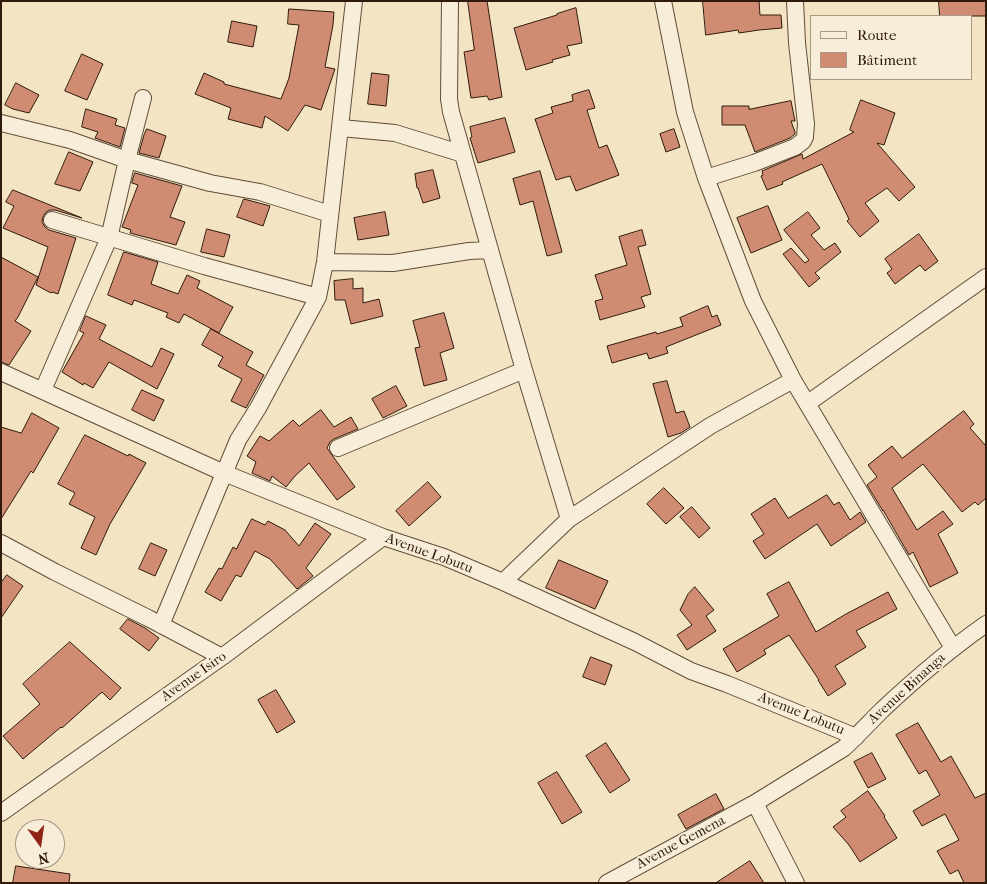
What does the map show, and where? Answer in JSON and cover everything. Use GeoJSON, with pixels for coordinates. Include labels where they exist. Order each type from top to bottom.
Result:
{"type":"FeatureCollection","features":[{"type":"Feature","properties":{"kind":"street"},"geometry":{"type":"LineString","coordinates":[[161,625],[238,440],[258,408],[318,298],[325,262],[354,1]]}},
{"type":"Feature","properties":{"kind":"street"},"geometry":{"type":"LineString","coordinates":[[450,1],[449,99],[451,112],[524,370],[569,519]]}},
{"type":"Feature","properties":{"kind":"street"},"geometry":{"type":"LineString","coordinates":[[663,1],[685,112],[706,178],[753,301],[793,380],[953,648]]}},
{"type":"Feature","properties":{"kind":"street"},"geometry":{"type":"LineString","coordinates":[[706,178],[795,148],[803,141],[806,133],[806,124],[794,1]]}},
{"type":"Feature","properties":{"kind":"street"},"geometry":{"type":"LineString","coordinates":[[43,390],[109,238],[126,160],[144,98]]}},
{"type":"Feature","properties":{"kind":"street"},"geometry":{"type":"LineString","coordinates":[[1,122],[70,140],[126,160],[210,183],[260,192],[330,214]]}},
{"type":"Feature","properties":{"kind":"street"},"geometry":{"type":"LineString","coordinates":[[341,128],[395,133],[463,154]]}},
{"type":"Feature","properties":{"kind":"street"},"geometry":{"type":"LineString","coordinates":[[52,220],[318,298]]}},
{"type":"Feature","properties":{"kind":"street"},"geometry":{"type":"LineString","coordinates":[[325,262],[393,263],[469,251],[490,250]]}},
{"type":"Feature","properties":{"kind":"street"},"geometry":{"type":"LineString","coordinates":[[808,403],[986,277]]}},
{"type":"Feature","properties":{"kind":"street"},"geometry":{"type":"LineString","coordinates":[[338,448],[524,370]]}},
{"type":"Feature","properties":{"kind":"street","name":"Avenue Lobutu"},"geometry":{"type":"LineString","coordinates":[[1,372],[224,473],[383,537],[444,557],[635,642],[691,670],[856,737]]}},
{"type":"Feature","properties":{"kind":"street"},"geometry":{"type":"LineString","coordinates":[[503,582],[569,519],[710,426],[793,380]]}},
{"type":"Feature","properties":{"kind":"street","name":"Avenue Isiro"},"geometry":{"type":"LineString","coordinates":[[1,813],[222,657],[383,537]]}},
{"type":"Feature","properties":{"kind":"street"},"geometry":{"type":"LineString","coordinates":[[1,543],[222,657]]}},
{"type":"Feature","properties":{"kind":"street","name":"Avenue Binanga"},"geometry":{"type":"LineString","coordinates":[[754,803],[834,754],[856,737],[891,702],[953,648],[986,624]]}},
{"type":"Feature","properties":{"kind":"street"},"geometry":{"type":"LineString","coordinates":[[754,803],[796,883]]}},
{"type":"Feature","properties":{"kind":"street","name":"Avenue Gemena"},"geometry":{"type":"LineString","coordinates":[[607,883],[754,803]]}},
{"type":"Feature","properties":{"kind":"building"},"geometry":{"type":"Polygon","coordinates":[[[468,1],[487,1],[502,97],[489,100],[487,96],[471,98],[464,52],[474,50],[468,1]]]}},
{"type":"Feature","properties":{"kind":"building"},"geometry":{"type":"Polygon","coordinates":[[[703,1],[759,1],[760,15],[781,15],[782,28],[739,33],[738,30],[706,35],[703,1]]]}},
{"type":"Feature","properties":{"kind":"building"},"geometry":{"type":"Polygon","coordinates":[[[939,1],[986,1],[986,16],[940,15],[939,1]]]}},
{"type":"Feature","properties":{"kind":"building"},"geometry":{"type":"Polygon","coordinates":[[[576,8],[582,43],[567,46],[570,55],[526,70],[514,28],[576,8]]]}},
{"type":"Feature","properties":{"kind":"building"},"geometry":{"type":"Polygon","coordinates":[[[289,9],[334,12],[325,67],[335,69],[321,110],[305,105],[288,131],[265,116],[262,128],[228,119],[231,108],[195,94],[204,73],[224,82],[224,84],[281,99],[289,78],[299,25],[288,24],[289,9]]]}},
{"type":"Feature","properties":{"kind":"building"},"geometry":{"type":"Polygon","coordinates":[[[232,21],[257,26],[253,47],[228,42],[232,21]]]}},
{"type":"Feature","properties":{"kind":"building"},"geometry":{"type":"Polygon","coordinates":[[[82,54],[103,64],[87,100],[65,91],[82,54]]]}},
{"type":"Feature","properties":{"kind":"building"},"geometry":{"type":"Polygon","coordinates":[[[372,73],[389,75],[386,106],[368,104],[372,73]]]}},
{"type":"Feature","properties":{"kind":"building"},"geometry":{"type":"Polygon","coordinates":[[[16,83],[39,95],[29,113],[5,105],[16,83]]]}},
{"type":"Feature","properties":{"kind":"building"},"geometry":{"type":"Polygon","coordinates":[[[589,90],[595,108],[587,110],[599,148],[607,145],[619,175],[576,191],[570,176],[556,180],[535,119],[553,113],[551,107],[573,101],[572,95],[589,90]]]}},
{"type":"Feature","properties":{"kind":"building"},"geometry":{"type":"Polygon","coordinates":[[[861,100],[895,113],[884,145],[877,143],[915,187],[899,201],[887,188],[865,203],[879,221],[860,237],[847,221],[849,219],[822,164],[767,190],[761,176],[763,175],[762,171],[802,154],[803,159],[854,132],[850,130],[861,100]]]}},
{"type":"Feature","properties":{"kind":"building"},"geometry":{"type":"Polygon","coordinates":[[[791,101],[795,121],[791,121],[795,134],[790,138],[755,152],[745,125],[722,125],[722,106],[749,106],[749,109],[791,101]]]}},
{"type":"Feature","properties":{"kind":"building"},"geometry":{"type":"Polygon","coordinates":[[[86,109],[117,119],[115,125],[125,128],[120,147],[95,138],[98,132],[82,127],[86,109]]]}},
{"type":"Feature","properties":{"kind":"building"},"geometry":{"type":"Polygon","coordinates":[[[505,118],[515,152],[478,163],[470,138],[472,137],[470,127],[505,118]]]}},
{"type":"Feature","properties":{"kind":"building"},"geometry":{"type":"Polygon","coordinates":[[[147,129],[166,136],[159,158],[139,153],[147,129]]]}},
{"type":"Feature","properties":{"kind":"building"},"geometry":{"type":"Polygon","coordinates":[[[674,129],[680,147],[666,152],[660,134],[674,129]]]}},
{"type":"Feature","properties":{"kind":"building"},"geometry":{"type":"Polygon","coordinates":[[[69,152],[93,162],[80,191],[55,184],[69,152]]]}},
{"type":"Feature","properties":{"kind":"building"},"geometry":{"type":"Polygon","coordinates":[[[433,170],[440,198],[423,203],[417,188],[415,174],[433,170]]]}},
{"type":"Feature","properties":{"kind":"building"},"geometry":{"type":"Polygon","coordinates":[[[540,171],[562,252],[547,256],[533,201],[520,205],[513,179],[540,171]]]}},
{"type":"Feature","properties":{"kind":"building"},"geometry":{"type":"Polygon","coordinates":[[[135,173],[182,186],[170,217],[185,222],[176,245],[130,233],[131,230],[122,227],[138,185],[132,183],[135,173]]]}},
{"type":"Feature","properties":{"kind":"building"},"geometry":{"type":"Polygon","coordinates":[[[13,190],[82,218],[55,210],[46,212],[43,217],[42,222],[49,230],[76,238],[58,294],[51,293],[36,285],[48,247],[3,228],[14,206],[6,202],[13,190]]]}},
{"type":"Feature","properties":{"kind":"building"},"geometry":{"type":"Polygon","coordinates":[[[244,199],[270,206],[263,226],[237,217],[244,199]]]}},
{"type":"Feature","properties":{"kind":"building"},"geometry":{"type":"Polygon","coordinates":[[[768,206],[782,240],[751,253],[737,218],[768,206]]]}},
{"type":"Feature","properties":{"kind":"building"},"geometry":{"type":"Polygon","coordinates":[[[385,212],[389,235],[358,240],[354,218],[385,212]]]}},
{"type":"Feature","properties":{"kind":"building"},"geometry":{"type":"Polygon","coordinates":[[[808,212],[820,228],[811,235],[824,250],[835,243],[841,252],[815,273],[820,278],[809,287],[783,254],[791,248],[805,263],[809,260],[784,230],[808,212]]]}},
{"type":"Feature","properties":{"kind":"building"},"geometry":{"type":"Polygon","coordinates":[[[207,229],[230,235],[224,257],[201,252],[207,229]]]}},
{"type":"Feature","properties":{"kind":"building"},"geometry":{"type":"Polygon","coordinates":[[[642,230],[646,245],[638,247],[651,294],[641,297],[645,307],[600,320],[595,301],[603,299],[595,275],[627,265],[619,237],[642,230]]]}},
{"type":"Feature","properties":{"kind":"building"},"geometry":{"type":"Polygon","coordinates":[[[919,234],[938,261],[925,271],[920,265],[895,284],[887,273],[892,269],[885,259],[919,234]]]}},
{"type":"Feature","properties":{"kind":"building"},"geometry":{"type":"Polygon","coordinates":[[[124,252],[158,262],[151,284],[178,294],[187,275],[200,281],[197,288],[233,307],[219,333],[184,314],[179,323],[166,317],[168,313],[134,300],[132,305],[108,295],[124,252]]]}},
{"type":"Feature","properties":{"kind":"building"},"geometry":{"type":"Polygon","coordinates":[[[1,257],[38,277],[15,321],[31,331],[9,365],[1,362],[1,257]]]}},
{"type":"Feature","properties":{"kind":"building"},"geometry":{"type":"Polygon","coordinates":[[[353,279],[353,289],[363,288],[363,303],[379,299],[383,316],[351,324],[345,300],[335,300],[334,281],[353,279]]]}},
{"type":"Feature","properties":{"kind":"building"},"geometry":{"type":"Polygon","coordinates":[[[708,306],[712,317],[717,315],[721,325],[666,347],[668,353],[649,359],[647,353],[612,363],[607,346],[683,326],[680,318],[708,306]]]}},
{"type":"Feature","properties":{"kind":"building"},"geometry":{"type":"Polygon","coordinates":[[[444,313],[454,348],[440,353],[447,380],[424,386],[415,348],[420,347],[413,321],[444,313]]]}},
{"type":"Feature","properties":{"kind":"building"},"geometry":{"type":"Polygon","coordinates":[[[86,316],[106,325],[99,339],[152,367],[161,348],[174,354],[157,389],[109,362],[93,388],[84,383],[83,385],[62,372],[84,333],[80,331],[86,316]]]}},
{"type":"Feature","properties":{"kind":"building"},"geometry":{"type":"Polygon","coordinates":[[[211,329],[253,352],[246,365],[264,375],[246,408],[231,401],[242,379],[218,366],[223,357],[202,345],[211,329]]]}},
{"type":"Feature","properties":{"kind":"building"},"geometry":{"type":"Polygon","coordinates":[[[667,381],[676,413],[684,411],[690,427],[681,433],[668,437],[653,384],[667,381]]]}},
{"type":"Feature","properties":{"kind":"building"},"geometry":{"type":"Polygon","coordinates":[[[396,386],[407,406],[383,418],[372,399],[396,386]]]}},
{"type":"Feature","properties":{"kind":"building"},"geometry":{"type":"Polygon","coordinates":[[[142,390],[164,400],[154,421],[132,410],[142,390]]]}},
{"type":"Feature","properties":{"kind":"building"},"geometry":{"type":"Polygon","coordinates":[[[321,410],[334,427],[351,417],[358,429],[334,439],[327,448],[355,487],[337,500],[309,463],[286,487],[272,476],[270,481],[252,473],[256,462],[247,456],[260,436],[269,441],[293,420],[299,426],[321,410]]]}},
{"type":"Feature","properties":{"kind":"building"},"geometry":{"type":"Polygon","coordinates":[[[964,411],[974,424],[970,428],[986,446],[986,498],[978,505],[975,502],[962,512],[923,464],[892,488],[917,530],[943,511],[953,524],[938,534],[958,573],[930,587],[913,552],[909,555],[867,485],[877,477],[868,465],[892,446],[902,458],[964,411]]]}},
{"type":"Feature","properties":{"kind":"building"},"geometry":{"type":"Polygon","coordinates":[[[32,413],[59,428],[33,473],[31,471],[1,519],[1,427],[21,433],[32,413]]]}},
{"type":"Feature","properties":{"kind":"building"},"geometry":{"type":"Polygon","coordinates":[[[85,435],[146,463],[110,524],[96,555],[81,548],[95,517],[69,504],[75,493],[58,484],[85,435]]]}},
{"type":"Feature","properties":{"kind":"building"},"geometry":{"type":"Polygon","coordinates":[[[428,482],[441,497],[409,526],[396,511],[428,482]]]}},
{"type":"Feature","properties":{"kind":"building"},"geometry":{"type":"Polygon","coordinates":[[[664,488],[684,508],[666,524],[647,504],[664,488]]]}},
{"type":"Feature","properties":{"kind":"building"},"geometry":{"type":"Polygon","coordinates":[[[827,495],[834,505],[839,502],[850,520],[860,512],[866,522],[831,546],[817,524],[765,559],[753,541],[764,534],[751,514],[775,498],[788,518],[827,495]]]}},
{"type":"Feature","properties":{"kind":"building"},"geometry":{"type":"Polygon","coordinates":[[[692,507],[710,528],[699,538],[680,517],[692,507]]]}},
{"type":"Feature","properties":{"kind":"building"},"geometry":{"type":"Polygon","coordinates":[[[252,519],[265,525],[268,521],[285,530],[299,546],[315,523],[331,534],[306,568],[313,576],[297,589],[270,559],[255,551],[241,577],[236,575],[221,601],[205,592],[219,568],[222,569],[233,547],[236,549],[252,519]]]}},
{"type":"Feature","properties":{"kind":"building"},"geometry":{"type":"Polygon","coordinates":[[[151,543],[167,550],[155,576],[139,569],[151,543]]]}},
{"type":"Feature","properties":{"kind":"building"},"geometry":{"type":"Polygon","coordinates":[[[559,560],[608,581],[595,609],[546,588],[559,560]]]}},
{"type":"Feature","properties":{"kind":"building"},"geometry":{"type":"Polygon","coordinates":[[[7,575],[23,586],[1,618],[1,583],[7,575]]]}},
{"type":"Feature","properties":{"kind":"building"},"geometry":{"type":"Polygon","coordinates":[[[789,582],[816,632],[888,592],[897,609],[856,631],[866,647],[835,666],[846,684],[828,696],[789,635],[764,650],[766,654],[737,672],[723,649],[779,616],[767,594],[789,582]]]}},
{"type":"Feature","properties":{"kind":"building"},"geometry":{"type":"Polygon","coordinates":[[[695,587],[714,610],[706,616],[716,631],[687,650],[677,635],[692,625],[680,610],[688,594],[695,587]]]}},
{"type":"Feature","properties":{"kind":"building"},"geometry":{"type":"Polygon","coordinates":[[[128,619],[159,638],[149,651],[120,629],[128,619]]]}},
{"type":"Feature","properties":{"kind":"building"},"geometry":{"type":"Polygon","coordinates":[[[70,642],[121,688],[110,700],[102,692],[62,728],[23,759],[3,736],[40,704],[23,684],[70,642]]]}},
{"type":"Feature","properties":{"kind":"building"},"geometry":{"type":"Polygon","coordinates":[[[591,657],[612,665],[605,685],[583,677],[591,657]]]}},
{"type":"Feature","properties":{"kind":"building"},"geometry":{"type":"Polygon","coordinates":[[[276,690],[295,722],[277,733],[258,700],[276,690]]]}},
{"type":"Feature","properties":{"kind":"building"},"geometry":{"type":"Polygon","coordinates":[[[918,723],[941,762],[951,756],[975,798],[986,793],[986,883],[964,883],[958,870],[950,874],[937,851],[959,840],[945,814],[922,826],[913,811],[940,795],[926,770],[919,774],[896,735],[918,723]]]}},
{"type":"Feature","properties":{"kind":"building"},"geometry":{"type":"Polygon","coordinates":[[[606,743],[630,780],[610,793],[586,756],[606,743]]]}},
{"type":"Feature","properties":{"kind":"building"},"geometry":{"type":"Polygon","coordinates":[[[872,753],[886,779],[868,788],[854,762],[872,753]]]}},
{"type":"Feature","properties":{"kind":"building"},"geometry":{"type":"Polygon","coordinates":[[[557,772],[582,812],[562,824],[538,783],[557,772]]]}},
{"type":"Feature","properties":{"kind":"building"},"geometry":{"type":"Polygon","coordinates":[[[868,791],[897,838],[860,862],[849,845],[833,827],[846,817],[841,811],[868,791]]]}},
{"type":"Feature","properties":{"kind":"building"},"geometry":{"type":"Polygon","coordinates":[[[716,794],[724,809],[686,829],[678,815],[716,794]]]}},
{"type":"Feature","properties":{"kind":"building"},"geometry":{"type":"Polygon","coordinates":[[[750,861],[764,883],[716,883],[750,861]]]}},
{"type":"Feature","properties":{"kind":"building"},"geometry":{"type":"Polygon","coordinates":[[[15,869],[36,869],[70,874],[69,883],[13,883],[15,869]]]}}]}
